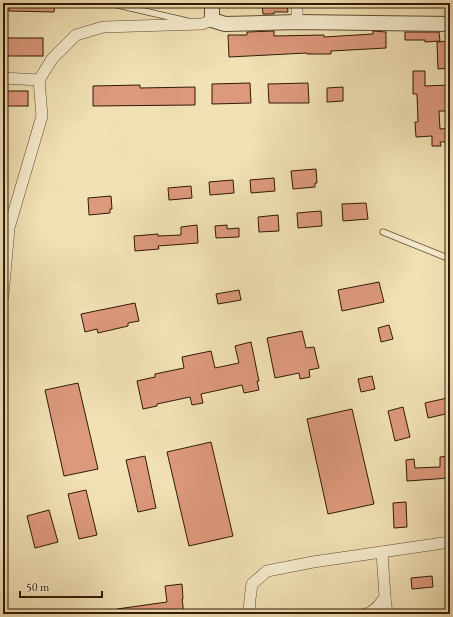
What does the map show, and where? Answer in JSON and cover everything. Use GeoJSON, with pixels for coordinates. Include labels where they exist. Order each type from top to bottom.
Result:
{"type":"FeatureCollection","features":[{"type":"Feature","properties":{"kind":"street"},"geometry":{"type":"LineString","coordinates":[[207,22],[212,3]]}},
{"type":"Feature","properties":{"kind":"street"},"geometry":{"type":"LineString","coordinates":[[297,3],[297,22]]}},
{"type":"Feature","properties":{"kind":"street"},"geometry":{"type":"LineString","coordinates":[[3,296],[9,228],[8,210],[42,116],[39,80],[52,59],[76,35],[103,27],[207,22],[226,24],[297,22],[450,24]]}},
{"type":"Feature","properties":{"kind":"street"},"geometry":{"type":"LineString","coordinates":[[3,78],[39,80]]}},
{"type":"Feature","properties":{"kind":"street"},"geometry":{"type":"LineString","coordinates":[[249,614],[252,584],[268,571],[313,562],[450,542]]}},
{"type":"Feature","properties":{"kind":"street"},"geometry":{"type":"LineString","coordinates":[[382,552],[387,614]]}},
{"type":"Feature","properties":{"kind":"street"},"geometry":{"type":"LineString","coordinates":[[365,614],[369,614],[385,597]]}},
{"type":"Feature","properties":{"kind":"lane"},"geometry":{"type":"LineString","coordinates":[[109,3],[207,22]]}},
{"type":"Feature","properties":{"kind":"lane"},"geometry":{"type":"LineString","coordinates":[[383,232],[450,259]]}},
{"type":"Feature","properties":{"kind":"building"},"geometry":{"type":"Polygon","coordinates":[[[9,3],[55,3],[54,12],[9,11],[9,3]]]}},
{"type":"Feature","properties":{"kind":"building"},"geometry":{"type":"Polygon","coordinates":[[[262,3],[287,3],[288,12],[263,14],[262,3]]]}},
{"type":"Feature","properties":{"kind":"building"},"geometry":{"type":"Polygon","coordinates":[[[274,31],[274,36],[324,35],[324,37],[373,34],[373,31],[386,32],[386,48],[331,51],[331,54],[307,53],[229,57],[228,35],[247,35],[247,32],[274,31]]]}},
{"type":"Feature","properties":{"kind":"building"},"geometry":{"type":"Polygon","coordinates":[[[405,32],[439,32],[440,41],[425,42],[425,40],[405,40],[405,32]]]}},
{"type":"Feature","properties":{"kind":"building"},"geometry":{"type":"Polygon","coordinates":[[[3,38],[43,38],[43,56],[3,56],[3,38]]]}},
{"type":"Feature","properties":{"kind":"building"},"geometry":{"type":"Polygon","coordinates":[[[450,41],[450,68],[438,69],[437,42],[450,41]]]}},
{"type":"Feature","properties":{"kind":"building"},"geometry":{"type":"Polygon","coordinates":[[[413,71],[425,71],[425,86],[450,85],[450,96],[448,96],[449,111],[439,111],[440,129],[450,128],[450,142],[440,142],[441,146],[432,146],[432,136],[416,137],[415,122],[418,122],[417,94],[413,94],[413,71]]]}},
{"type":"Feature","properties":{"kind":"building"},"geometry":{"type":"Polygon","coordinates":[[[250,83],[251,103],[212,104],[212,84],[250,83]]]}},
{"type":"Feature","properties":{"kind":"building"},"geometry":{"type":"Polygon","coordinates":[[[308,83],[309,103],[269,103],[268,84],[308,83]]]}},
{"type":"Feature","properties":{"kind":"building"},"geometry":{"type":"Polygon","coordinates":[[[140,85],[140,88],[195,87],[195,105],[93,106],[93,86],[140,85]]]}},
{"type":"Feature","properties":{"kind":"building"},"geometry":{"type":"Polygon","coordinates":[[[343,87],[343,101],[327,102],[327,88],[343,87]]]}},
{"type":"Feature","properties":{"kind":"building"},"geometry":{"type":"Polygon","coordinates":[[[4,91],[28,91],[28,106],[4,106],[4,91]]]}},
{"type":"Feature","properties":{"kind":"building"},"geometry":{"type":"Polygon","coordinates":[[[316,169],[317,183],[315,183],[315,187],[293,189],[291,171],[316,169]]]}},
{"type":"Feature","properties":{"kind":"building"},"geometry":{"type":"Polygon","coordinates":[[[274,178],[275,191],[251,193],[250,180],[274,178]]]}},
{"type":"Feature","properties":{"kind":"building"},"geometry":{"type":"Polygon","coordinates":[[[233,180],[234,193],[210,195],[209,182],[233,180]]]}},
{"type":"Feature","properties":{"kind":"building"},"geometry":{"type":"Polygon","coordinates":[[[191,186],[192,198],[169,200],[168,188],[191,186]]]}},
{"type":"Feature","properties":{"kind":"building"},"geometry":{"type":"Polygon","coordinates":[[[111,196],[112,209],[110,209],[110,213],[89,215],[88,198],[111,196]]]}},
{"type":"Feature","properties":{"kind":"building"},"geometry":{"type":"Polygon","coordinates":[[[366,203],[368,219],[343,221],[342,204],[366,203]]]}},
{"type":"Feature","properties":{"kind":"building"},"geometry":{"type":"Polygon","coordinates":[[[321,211],[322,226],[298,228],[297,213],[321,211]]]}},
{"type":"Feature","properties":{"kind":"building"},"geometry":{"type":"Polygon","coordinates":[[[278,215],[279,231],[259,232],[258,217],[278,215]]]}},
{"type":"Feature","properties":{"kind":"building"},"geometry":{"type":"Polygon","coordinates":[[[197,225],[198,243],[158,246],[159,249],[135,251],[134,236],[158,234],[158,236],[181,235],[181,227],[197,225]]]}},
{"type":"Feature","properties":{"kind":"building"},"geometry":{"type":"Polygon","coordinates":[[[227,225],[227,229],[239,228],[239,237],[216,238],[215,226],[227,225]]]}},
{"type":"Feature","properties":{"kind":"building"},"geometry":{"type":"Polygon","coordinates":[[[379,282],[384,302],[342,311],[338,290],[379,282]]]}},
{"type":"Feature","properties":{"kind":"building"},"geometry":{"type":"Polygon","coordinates":[[[239,290],[241,300],[218,304],[216,294],[239,290]]]}},
{"type":"Feature","properties":{"kind":"building"},"geometry":{"type":"Polygon","coordinates":[[[135,303],[139,321],[128,323],[128,326],[98,333],[97,329],[85,332],[81,314],[135,303]]]}},
{"type":"Feature","properties":{"kind":"building"},"geometry":{"type":"Polygon","coordinates":[[[389,325],[393,339],[381,342],[378,328],[389,325]]]}},
{"type":"Feature","properties":{"kind":"building"},"geometry":{"type":"Polygon","coordinates":[[[302,331],[306,348],[314,347],[319,368],[309,370],[310,377],[300,379],[299,373],[275,378],[267,338],[302,331]]]}},
{"type":"Feature","properties":{"kind":"building"},"geometry":{"type":"Polygon","coordinates":[[[251,342],[259,381],[257,381],[259,390],[244,393],[242,385],[201,394],[203,403],[192,405],[190,397],[157,404],[157,406],[143,409],[137,381],[155,377],[155,374],[184,368],[182,357],[211,351],[215,368],[239,363],[235,346],[251,342]]]}},
{"type":"Feature","properties":{"kind":"building"},"geometry":{"type":"Polygon","coordinates":[[[372,376],[375,389],[361,392],[358,379],[372,376]]]}},
{"type":"Feature","properties":{"kind":"building"},"geometry":{"type":"Polygon","coordinates":[[[78,383],[98,469],[64,476],[45,390],[78,383]]]}},
{"type":"Feature","properties":{"kind":"building"},"geometry":{"type":"Polygon","coordinates":[[[447,398],[450,413],[428,418],[425,403],[447,398]]]}},
{"type":"Feature","properties":{"kind":"building"},"geometry":{"type":"Polygon","coordinates":[[[403,407],[410,437],[395,441],[388,411],[403,407]]]}},
{"type":"Feature","properties":{"kind":"building"},"geometry":{"type":"Polygon","coordinates":[[[352,409],[374,504],[328,514],[307,419],[352,409]]]}},
{"type":"Feature","properties":{"kind":"building"},"geometry":{"type":"Polygon","coordinates":[[[211,442],[233,536],[189,546],[167,452],[211,442]]]}},
{"type":"Feature","properties":{"kind":"building"},"geometry":{"type":"Polygon","coordinates":[[[145,456],[156,508],[138,512],[126,460],[145,456]]]}},
{"type":"Feature","properties":{"kind":"building"},"geometry":{"type":"Polygon","coordinates":[[[450,456],[450,478],[407,481],[406,460],[414,459],[415,468],[440,467],[440,457],[450,456]]]}},
{"type":"Feature","properties":{"kind":"building"},"geometry":{"type":"Polygon","coordinates":[[[86,490],[97,535],[79,539],[68,494],[86,490]]]}},
{"type":"Feature","properties":{"kind":"building"},"geometry":{"type":"Polygon","coordinates":[[[406,502],[407,527],[394,528],[393,503],[406,502]]]}},
{"type":"Feature","properties":{"kind":"building"},"geometry":{"type":"Polygon","coordinates":[[[49,510],[58,542],[35,548],[27,516],[49,510]]]}},
{"type":"Feature","properties":{"kind":"building"},"geometry":{"type":"Polygon","coordinates":[[[432,576],[433,587],[412,589],[411,578],[432,576]]]}},
{"type":"Feature","properties":{"kind":"building"},"geometry":{"type":"Polygon","coordinates":[[[182,584],[184,614],[117,614],[117,609],[167,602],[165,586],[182,584]]]}}]}
